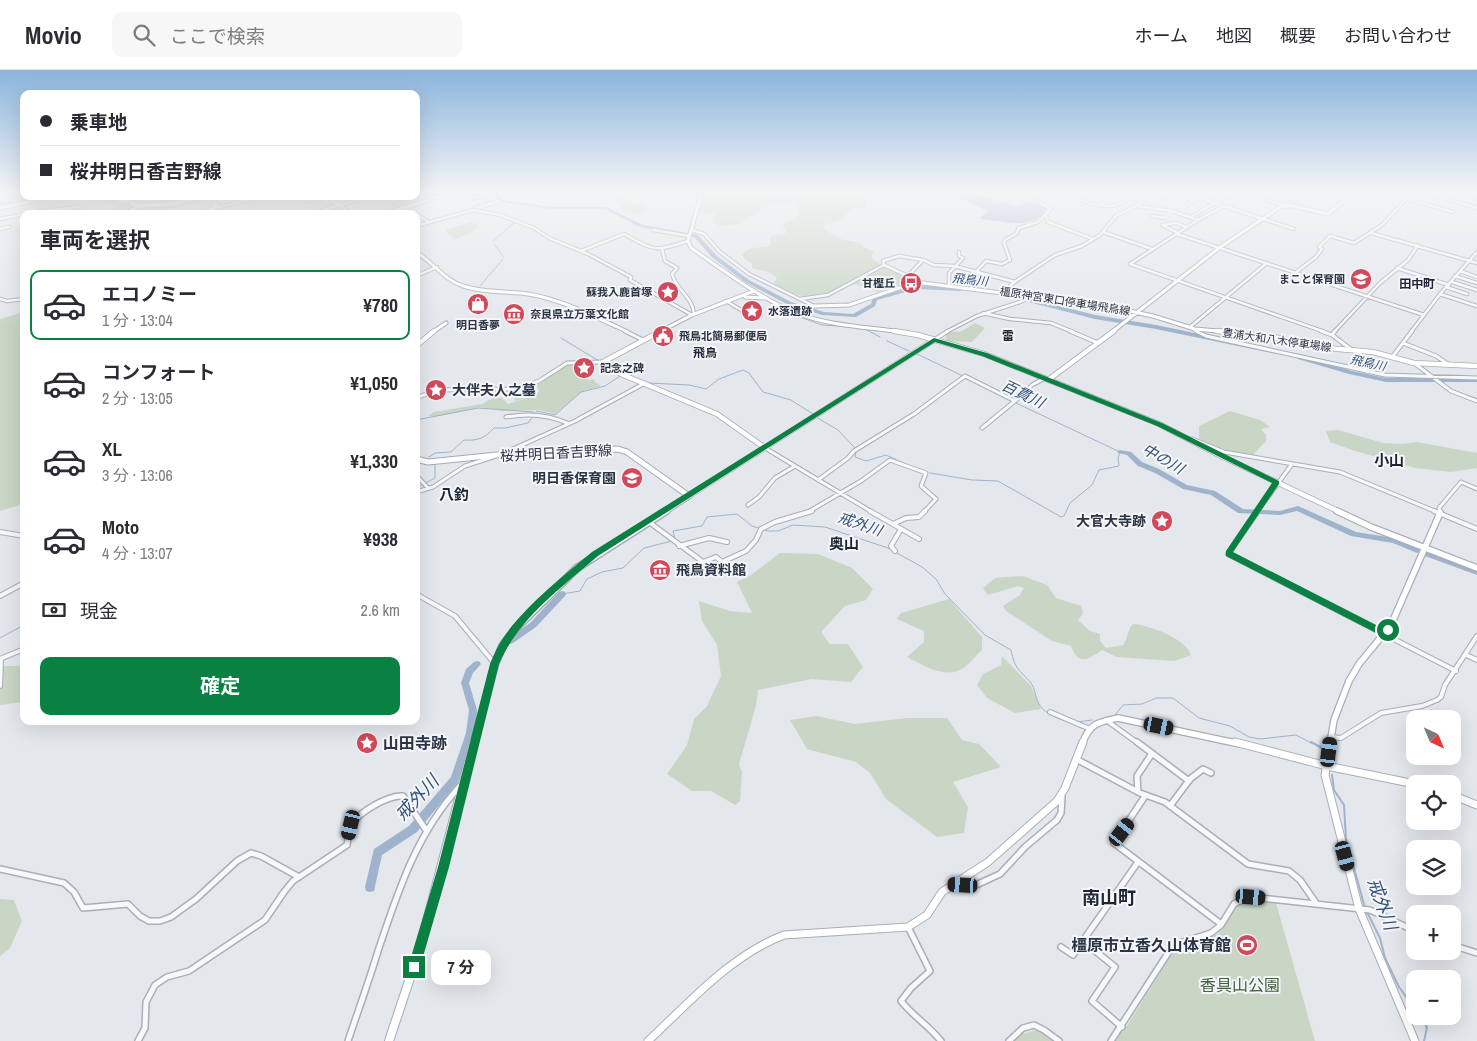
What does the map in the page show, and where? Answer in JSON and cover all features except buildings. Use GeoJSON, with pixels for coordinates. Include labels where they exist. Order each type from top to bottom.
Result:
{"type":"FeatureCollection","features":[{"type":"Feature","properties":{"kind":"main road","name":"橿原神宮東口停車場飛鳥線"},"geometry":{"type":"LineString","coordinates":[[1047,379],[1138,313],[1219,248],[1235,237]]}},
{"type":"Feature","properties":{"kind":"main road"},"geometry":{"type":"LineString","coordinates":[[689,238],[691,248],[754,291],[799,314],[831,322],[918,336],[984,354],[1159,424],[1371,527],[1477,568]]}},
{"type":"Feature","properties":{"kind":"main road"},"geometry":{"type":"LineString","coordinates":[[420,255],[448,279],[462,286],[482,290],[532,294],[552,299],[615,326]]}},
{"type":"Feature","properties":{"kind":"main road","name":"橿原神宮東口停車場飛鳥線"},"geometry":{"type":"LineString","coordinates":[[799,314],[813,307],[849,305],[889,290],[923,283],[972,287],[1138,313]]}},
{"type":"Feature","properties":{"kind":"main road"},"geometry":{"type":"LineString","coordinates":[[754,291],[743,297],[726,301],[693,315],[603,362],[621,374],[717,414],[765,448]]}},
{"type":"Feature","properties":{"kind":"main road"},"geometry":{"type":"LineString","coordinates":[[743,297],[767,298]]}},
{"type":"Feature","properties":{"kind":"main road","name":"豊浦大和八木停車場線"},"geometry":{"type":"LineString","coordinates":[[1138,313],[1191,328],[1274,338],[1315,347],[1393,356],[1414,363],[1476,366]]}},
{"type":"Feature","properties":{"kind":"main road"},"geometry":{"type":"LineString","coordinates":[[420,343],[430,337],[442,324],[446,323]]}},
{"type":"Feature","properties":{"kind":"main road"},"geometry":{"type":"LineString","coordinates":[[389,1041],[420,948],[466,780],[495,664],[503,645],[516,628],[554,588],[595,554],[934,340]]}},
{"type":"Feature","properties":{"kind":"main road","name":"桜井明日香吉野線"},"geometry":{"type":"LineString","coordinates":[[420,459],[433,461],[497,455],[618,449],[627,452],[689,496]]}},
{"type":"Feature","properties":{"kind":"main road"},"geometry":{"type":"LineString","coordinates":[[1415,1041],[1359,909],[1326,783],[1330,737],[1334,720],[1354,671],[1386,634],[1395,618],[1440,513]]}},
{"type":"Feature","properties":{"kind":"main road"},"geometry":{"type":"LineString","coordinates":[[648,1041],[714,982],[767,940],[784,935],[908,927],[926,915],[938,896],[951,884],[988,862],[1062,795],[1082,741],[1090,729],[1098,722],[1122,718],[1234,742],[1327,766],[1406,782]]}},
{"type":"Feature","properties":{"kind":"main road"},"geometry":{"type":"LineString","coordinates":[[1461,799],[1477,805]]}},
{"type":"Feature","properties":{"kind":"street"},"geometry":{"type":"LineString","coordinates":[[548,237],[612,266],[631,277],[630,280],[693,315]]}},
{"type":"Feature","properties":{"kind":"street"},"geometry":{"type":"LineString","coordinates":[[581,251],[613,237]]}},
{"type":"Feature","properties":{"kind":"street"},"geometry":{"type":"LineString","coordinates":[[630,237],[648,248],[662,248],[689,238]]}},
{"type":"Feature","properties":{"kind":"street"},"geometry":{"type":"LineString","coordinates":[[707,237],[736,266],[813,307]]}},
{"type":"Feature","properties":{"kind":"street"},"geometry":{"type":"LineString","coordinates":[[972,287],[974,278],[986,261],[1006,264],[1010,260],[1004,243],[1010,237]]}},
{"type":"Feature","properties":{"kind":"street"},"geometry":{"type":"LineString","coordinates":[[1089,237],[1093,239]]}},
{"type":"Feature","properties":{"kind":"street"},"geometry":{"type":"LineString","coordinates":[[1117,237],[1152,250]]}},
{"type":"Feature","properties":{"kind":"street"},"geometry":{"type":"LineString","coordinates":[[1171,237],[1130,264],[1332,335],[1352,350]]}},
{"type":"Feature","properties":{"kind":"street"},"geometry":{"type":"LineString","coordinates":[[1189,237],[1424,315]]}},
{"type":"Feature","properties":{"kind":"street"},"geometry":{"type":"LineString","coordinates":[[1295,273],[1316,257],[1322,249],[1319,247],[1328,237]]}},
{"type":"Feature","properties":{"kind":"street"},"geometry":{"type":"LineString","coordinates":[[1335,237],[1354,243],[1364,237]]}},
{"type":"Feature","properties":{"kind":"street"},"geometry":{"type":"LineString","coordinates":[[1388,237],[1477,263]]}},
{"type":"Feature","properties":{"kind":"street"},"geometry":{"type":"LineString","coordinates":[[1004,292],[1015,282],[1055,255],[1082,246],[1093,239]]}},
{"type":"Feature","properties":{"kind":"street"},"geometry":{"type":"LineString","coordinates":[[1332,335],[1368,296],[1408,260],[1418,245]]}},
{"type":"Feature","properties":{"kind":"street"},"geometry":{"type":"LineString","coordinates":[[662,248],[665,261],[677,268],[672,274],[672,278],[678,289],[692,305],[693,315]]}},
{"type":"Feature","properties":{"kind":"street"},"geometry":{"type":"LineString","coordinates":[[950,285],[949,273],[963,258],[959,256],[959,252]]}},
{"type":"Feature","properties":{"kind":"street"},"geometry":{"type":"LineString","coordinates":[[1393,356],[1440,294],[1477,252]]}},
{"type":"Feature","properties":{"kind":"street"},"geometry":{"type":"LineString","coordinates":[[884,265],[883,261],[886,259],[899,256],[923,260],[934,266],[954,266],[978,271],[1015,282]]}},
{"type":"Feature","properties":{"kind":"street"},"geometry":{"type":"LineString","coordinates":[[908,276],[923,260]]}},
{"type":"Feature","properties":{"kind":"street"},"geometry":{"type":"LineString","coordinates":[[1267,264],[1225,297],[1191,328],[1206,336],[1367,372],[1385,375],[1477,378]]}},
{"type":"Feature","properties":{"kind":"street"},"geometry":{"type":"LineString","coordinates":[[800,299],[828,295],[884,265]]}},
{"type":"Feature","properties":{"kind":"street"},"geometry":{"type":"LineString","coordinates":[[884,265],[923,283]]}},
{"type":"Feature","properties":{"kind":"street"},"geometry":{"type":"LineString","coordinates":[[420,274],[437,268]]}},
{"type":"Feature","properties":{"kind":"street"},"geometry":{"type":"LineString","coordinates":[[1397,268],[1449,285],[1477,290]]}},
{"type":"Feature","properties":{"kind":"street"},"geometry":{"type":"LineString","coordinates":[[1460,271],[1477,277]]}},
{"type":"Feature","properties":{"kind":"street"},"geometry":{"type":"LineString","coordinates":[[1455,276],[1477,283]]}},
{"type":"Feature","properties":{"kind":"street"},"geometry":{"type":"LineString","coordinates":[[1449,285],[1467,294]]}},
{"type":"Feature","properties":{"kind":"street"},"geometry":{"type":"LineString","coordinates":[[1440,294],[1477,306]]}},
{"type":"Feature","properties":{"kind":"street"},"geometry":{"type":"LineString","coordinates":[[934,340],[961,323],[983,313],[1009,308],[1032,296]]}},
{"type":"Feature","properties":{"kind":"street"},"geometry":{"type":"LineString","coordinates":[[0,299],[7,301],[20,299]]}},
{"type":"Feature","properties":{"kind":"street"},"geometry":{"type":"LineString","coordinates":[[726,301],[756,319]]}},
{"type":"Feature","properties":{"kind":"street"},"geometry":{"type":"LineString","coordinates":[[983,313],[1010,319],[1051,323],[1098,343]]}},
{"type":"Feature","properties":{"kind":"street"},"geometry":{"type":"LineString","coordinates":[[615,326],[643,340]]}},
{"type":"Feature","properties":{"kind":"street"},"geometry":{"type":"LineString","coordinates":[[1403,343],[1436,356],[1448,364]]}},
{"type":"Feature","properties":{"kind":"street"},"geometry":{"type":"LineString","coordinates":[[1361,351],[1359,360],[1367,372]]}},
{"type":"Feature","properties":{"kind":"street"},"geometry":{"type":"LineString","coordinates":[[420,397],[438,390],[509,390],[539,381],[567,363],[603,362]]}},
{"type":"Feature","properties":{"kind":"street"},"geometry":{"type":"LineString","coordinates":[[1414,363],[1451,391],[1477,401]]}},
{"type":"Feature","properties":{"kind":"street"},"geometry":{"type":"LineString","coordinates":[[818,480],[848,458],[856,449],[914,414],[964,377],[1013,402]]}},
{"type":"Feature","properties":{"kind":"street"},"geometry":{"type":"LineString","coordinates":[[982,428],[1032,385],[1047,379]]}},
{"type":"Feature","properties":{"kind":"street"},"geometry":{"type":"LineString","coordinates":[[420,490],[465,466],[523,445],[615,400],[645,383]]}},
{"type":"Feature","properties":{"kind":"street"},"geometry":{"type":"LineString","coordinates":[[506,417],[537,414],[556,418],[567,423]]}},
{"type":"Feature","properties":{"kind":"street"},"geometry":{"type":"LineString","coordinates":[[765,448],[919,539]]}},
{"type":"Feature","properties":{"kind":"street"},"geometry":{"type":"LineString","coordinates":[[1222,454],[1345,474],[1477,529]]}},
{"type":"Feature","properties":{"kind":"street"},"geometry":{"type":"LineString","coordinates":[[648,522],[702,562],[716,557],[722,562],[746,551],[756,540],[761,530],[775,522],[812,511],[881,468],[890,460],[926,473],[921,486],[936,499],[919,517],[906,518],[893,524]]}},
{"type":"Feature","properties":{"kind":"street"},"geometry":{"type":"LineString","coordinates":[[1292,464],[1276,482],[1228,554],[1456,671]]}},
{"type":"Feature","properties":{"kind":"street"},"geometry":{"type":"LineString","coordinates":[[748,504],[759,497],[774,478],[795,466]]}},
{"type":"Feature","properties":{"kind":"street"},"geometry":{"type":"LineString","coordinates":[[420,480],[426,486]]}},
{"type":"Feature","properties":{"kind":"street"},"geometry":{"type":"LineString","coordinates":[[1440,513],[1439,508],[1461,482],[1477,489]]}},
{"type":"Feature","properties":{"kind":"street"},"geometry":{"type":"LineString","coordinates":[[895,550],[891,546],[901,529]]}},
{"type":"Feature","properties":{"kind":"street"},"geometry":{"type":"LineString","coordinates":[[0,532],[20,535]]}},
{"type":"Feature","properties":{"kind":"street"},"geometry":{"type":"LineString","coordinates":[[679,546],[698,540],[719,538],[727,542]]}},
{"type":"Feature","properties":{"kind":"street"},"geometry":{"type":"LineString","coordinates":[[0,596],[20,585]]}},
{"type":"Feature","properties":{"kind":"street"},"geometry":{"type":"LineString","coordinates":[[420,596],[455,616],[495,664]]}},
{"type":"Feature","properties":{"kind":"street"},"geometry":{"type":"LineString","coordinates":[[1330,737],[1341,738],[1381,713],[1422,706],[1437,700],[1477,636]]}},
{"type":"Feature","properties":{"kind":"street"},"geometry":{"type":"LineString","coordinates":[[0,686],[1,659],[20,651]]}},
{"type":"Feature","properties":{"kind":"street"},"geometry":{"type":"LineString","coordinates":[[1466,655],[1477,660]]}},
{"type":"Feature","properties":{"kind":"street"},"geometry":{"type":"LineString","coordinates":[[1050,712],[1080,722],[1090,729]]}},
{"type":"Feature","properties":{"kind":"street"},"geometry":{"type":"LineString","coordinates":[[1106,720],[1151,755],[1189,781]]}},
{"type":"Feature","properties":{"kind":"street"},"geometry":{"type":"LineString","coordinates":[[1138,792],[1139,772],[1151,755]]}},
{"type":"Feature","properties":{"kind":"street"},"geometry":{"type":"LineString","coordinates":[[1076,759],[1145,796],[1170,806],[1248,864],[1283,870],[1296,876],[1316,903]]}},
{"type":"Feature","properties":{"kind":"street"},"geometry":{"type":"LineString","coordinates":[[1170,806],[1184,784],[1200,769],[1211,773]]}},
{"type":"Feature","properties":{"kind":"street"},"geometry":{"type":"LineString","coordinates":[[348,1041],[399,890],[426,830],[446,799],[466,780]]}},
{"type":"Feature","properties":{"kind":"street"},"geometry":{"type":"LineString","coordinates":[[951,884],[976,885],[1000,874],[1025,847],[1057,820],[1060,813],[1062,795]]}},
{"type":"Feature","properties":{"kind":"street"},"geometry":{"type":"LineString","coordinates":[[138,1041],[145,1028],[146,1002],[155,985],[167,977],[189,971],[265,920],[273,912],[286,889],[299,877],[347,845],[351,825],[362,815],[392,796],[403,796],[426,830]]}},
{"type":"Feature","properties":{"kind":"street"},"geometry":{"type":"LineString","coordinates":[[1145,796],[1130,822],[1114,844],[1221,924]]}},
{"type":"Feature","properties":{"kind":"street"},"geometry":{"type":"LineString","coordinates":[[0,869],[64,883],[74,892],[83,908],[128,904],[138,916],[150,922],[166,920],[200,898],[238,860],[251,853],[261,856],[299,877]]}},
{"type":"Feature","properties":{"kind":"street"},"geometry":{"type":"LineString","coordinates":[[1061,947],[1073,955],[1138,862]]}},
{"type":"Feature","properties":{"kind":"street"},"geometry":{"type":"LineString","coordinates":[[1111,1041],[1172,947],[1181,942],[1212,932],[1221,924],[1236,900],[1246,897],[1370,910],[1406,927]]}},
{"type":"Feature","properties":{"kind":"street"},"geometry":{"type":"LineString","coordinates":[[908,927],[930,971],[911,988],[901,1001],[913,1016],[933,1031],[941,1041]]}},
{"type":"Feature","properties":{"kind":"street"},"geometry":{"type":"LineString","coordinates":[[1083,941],[1115,967],[1092,1001],[1122,1026]]}},
{"type":"Feature","properties":{"kind":"street"},"geometry":{"type":"LineString","coordinates":[[1461,948],[1477,953]]}},
{"type":"Feature","properties":{"kind":"street"},"geometry":{"type":"LineString","coordinates":[[1009,1041],[1019,1030],[1030,1024],[1037,1025],[1059,1041]]}},
{"type":"Feature","properties":{"kind":"green space"},"geometry":{"type":"Polygon","coordinates":[[[771,237],[837,237],[860,243],[863,247],[874,252],[871,257],[880,264],[918,282],[898,285],[878,292],[850,282],[820,296],[804,297],[773,284],[777,278],[772,274],[752,268],[752,263],[742,255],[751,249],[769,246],[771,242],[769,239],[771,237]]]}},
{"type":"Feature","properties":{"kind":"green space"},"geometry":{"type":"Polygon","coordinates":[[[20,313],[20,505],[0,511],[0,319],[20,313]]]}},
{"type":"Feature","properties":{"kind":"green space"},"geometry":{"type":"Polygon","coordinates":[[[975,323],[985,328],[972,342],[947,341],[945,333],[962,331],[975,323]]]}},
{"type":"Feature","properties":{"kind":"green space"},"geometry":{"type":"Polygon","coordinates":[[[577,363],[597,366],[590,370],[593,374],[586,377],[589,380],[594,379],[601,386],[583,391],[555,414],[540,410],[502,411],[481,407],[439,416],[428,416],[434,412],[482,404],[495,397],[502,398],[508,404],[526,398],[515,401],[514,398],[531,392],[534,396],[539,391],[538,383],[566,365],[577,363]]]}},
{"type":"Feature","properties":{"kind":"green space"},"geometry":{"type":"Polygon","coordinates":[[[1230,411],[1260,420],[1270,427],[1261,429],[1266,435],[1266,441],[1253,455],[1225,450],[1199,440],[1199,426],[1230,411]]]}},
{"type":"Feature","properties":{"kind":"green space"},"geometry":{"type":"Polygon","coordinates":[[[1338,430],[1383,443],[1402,444],[1417,442],[1477,453],[1477,468],[1451,472],[1416,468],[1330,442],[1326,431],[1338,430]]]}},
{"type":"Feature","properties":{"kind":"green space"},"geometry":{"type":"Polygon","coordinates":[[[780,553],[818,554],[852,568],[873,589],[866,600],[845,606],[821,632],[830,644],[848,644],[863,667],[851,682],[811,679],[758,690],[756,706],[739,764],[742,772],[740,801],[735,805],[711,791],[692,791],[667,774],[687,745],[694,719],[707,706],[721,676],[717,645],[702,621],[699,601],[730,611],[752,613],[737,582],[751,575],[780,553]]]}},
{"type":"Feature","properties":{"kind":"green space"},"geometry":{"type":"Polygon","coordinates":[[[1023,576],[1047,585],[1056,598],[1081,606],[1083,613],[1078,620],[1090,631],[1100,634],[1100,641],[1106,648],[1123,645],[1133,624],[1157,630],[1175,638],[1188,649],[1191,655],[1175,661],[1117,657],[1102,650],[1088,658],[1080,659],[1071,646],[1052,641],[1006,611],[1003,606],[1020,595],[1024,588],[1018,586],[988,595],[983,588],[995,578],[1023,576]]]}},
{"type":"Feature","properties":{"kind":"green space"},"geometry":{"type":"Polygon","coordinates":[[[949,599],[982,637],[982,650],[962,669],[955,672],[941,672],[907,657],[924,642],[924,631],[897,619],[901,613],[949,599]]]}},
{"type":"Feature","properties":{"kind":"green space"},"geometry":{"type":"Polygon","coordinates":[[[1002,656],[1031,686],[1041,709],[1015,713],[987,698],[977,685],[983,674],[1001,665],[1002,656]]]}},
{"type":"Feature","properties":{"kind":"green space"},"geometry":{"type":"Polygon","coordinates":[[[0,666],[20,666],[20,702],[0,705],[0,666]]]}},
{"type":"Feature","properties":{"kind":"green space"},"geometry":{"type":"Polygon","coordinates":[[[816,716],[855,724],[907,718],[947,718],[962,740],[979,744],[1001,767],[953,782],[968,807],[964,833],[937,837],[886,799],[870,773],[856,762],[807,749],[790,720],[816,716]]]}},
{"type":"Feature","properties":{"kind":"green space"},"geometry":{"type":"Polygon","coordinates":[[[0,899],[14,900],[22,921],[10,948],[0,956],[0,899]]]}},
{"type":"Feature","properties":{"kind":"green space","name":"香具山公園"},"geometry":{"type":"Polygon","coordinates":[[[1248,899],[1276,903],[1315,1041],[1112,1041],[1125,1029],[1170,957],[1180,947],[1218,934],[1237,902],[1248,899]]]}},
{"type":"Feature","properties":{"kind":"green space"},"geometry":{"type":"Polygon","coordinates":[[[1037,1030],[1054,1041],[1014,1041],[1019,1035],[1037,1030]]]}},
{"type":"Feature","properties":{"kind":"waterway"},"geometry":{"type":"LineString","coordinates":[[493,241],[497,237]]}},
{"type":"Feature","properties":{"kind":"waterway","name":"飛鳥川"},"geometry":{"type":"LineString","coordinates":[[697,237],[715,257],[747,281],[789,303],[824,314],[854,316],[873,305],[875,299],[917,287],[961,289]]}},
{"type":"Feature","properties":{"kind":"waterway"},"geometry":{"type":"LineString","coordinates":[[494,244],[504,257]]}},
{"type":"Feature","properties":{"kind":"waterway"},"geometry":{"type":"LineString","coordinates":[[480,286],[503,259]]}},
{"type":"Feature","properties":{"kind":"waterway","name":"飛鳥川"},"geometry":{"type":"LineString","coordinates":[[1007,295],[1095,317],[1156,327],[1277,352]]}},
{"type":"Feature","properties":{"kind":"waterway","name":"百貫川"},"geometry":{"type":"LineString","coordinates":[[789,313],[822,325],[839,326]]}},
{"type":"Feature","properties":{"kind":"waterway","name":"百貫川"},"geometry":{"type":"LineString","coordinates":[[865,329],[880,337]]}},
{"type":"Feature","properties":{"kind":"waterway"},"geometry":{"type":"LineString","coordinates":[[561,338],[599,361]]}},
{"type":"Feature","properties":{"kind":"waterway","name":"百貫川"},"geometry":{"type":"LineString","coordinates":[[887,341],[909,351]]}},
{"type":"Feature","properties":{"kind":"waterway","name":"百貫川"},"geometry":{"type":"LineString","coordinates":[[917,354],[963,376]]}},
{"type":"Feature","properties":{"kind":"waterway","name":"飛鳥川"},"geometry":{"type":"LineString","coordinates":[[1300,358],[1351,373],[1386,380],[1477,380]]}},
{"type":"Feature","properties":{"kind":"waterway","name":"中の川"},"geometry":{"type":"LineString","coordinates":[[649,383],[689,385],[706,389],[719,379],[743,370],[749,373],[763,392],[791,400],[813,414]]}},
{"type":"Feature","properties":{"kind":"waterway","name":"中の川"},"geometry":{"type":"LineString","coordinates":[[429,457],[435,453],[451,452],[464,440],[481,438],[494,428],[505,428],[528,423],[537,411],[555,415],[581,392],[605,386],[620,376]]}},
{"type":"Feature","properties":{"kind":"waterway","name":"中の川"},"geometry":{"type":"LineString","coordinates":[[930,473],[972,480],[998,481],[1061,517],[1064,516],[1070,503],[1092,485],[1099,470],[1119,466],[1118,458],[1120,452],[1016,403]]}},
{"type":"Feature","properties":{"kind":"waterway"},"geometry":{"type":"LineString","coordinates":[[420,419],[478,408],[534,412]]}},
{"type":"Feature","properties":{"kind":"waterway","name":"中の川"},"geometry":{"type":"LineString","coordinates":[[816,417],[838,430],[855,448]]}},
{"type":"Feature","properties":{"kind":"waterway","name":"中の川"},"geometry":{"type":"LineString","coordinates":[[856,452],[855,457],[866,461],[886,455],[903,463]]}},
{"type":"Feature","properties":{"kind":"waterway","name":"中の川"},"geometry":{"type":"LineString","coordinates":[[1120,452],[1129,453],[1140,464],[1157,471],[1185,487],[1213,493],[1241,511],[1280,513],[1298,508],[1354,534],[1394,541],[1417,550]]}},
{"type":"Feature","properties":{"kind":"waterway","name":"中の川"},"geometry":{"type":"LineString","coordinates":[[420,486],[435,478],[435,464]]}},
{"type":"Feature","properties":{"kind":"waterway","name":"戒外川"},"geometry":{"type":"LineString","coordinates":[[675,539],[673,531],[702,526],[707,517],[737,514],[752,526],[768,531],[778,531],[793,525],[825,527],[888,548],[922,567],[936,579],[945,594],[985,635],[1011,650],[1016,666],[1032,685],[1040,706],[1050,714],[1067,721]]}},
{"type":"Feature","properties":{"kind":"waterway","name":"戒外川"},"geometry":{"type":"LineString","coordinates":[[562,594],[580,591],[587,579],[602,572],[623,568],[644,548],[672,541]]}},
{"type":"Feature","properties":{"kind":"waterway","name":"中の川"},"geometry":{"type":"LineString","coordinates":[[1428,554],[1477,572]]}},
{"type":"Feature","properties":{"kind":"waterway","name":"戒外川"},"geometry":{"type":"LineString","coordinates":[[510,641],[533,625],[562,594]]}},
{"type":"Feature","properties":{"kind":"waterway","name":"中の川"},"geometry":{"type":"LineString","coordinates":[[0,638],[20,627]]}},
{"type":"Feature","properties":{"kind":"waterway","name":"戒外川"},"geometry":{"type":"LineString","coordinates":[[370,887],[378,852],[413,829],[455,779],[471,733],[473,710],[465,683],[469,671],[477,664]]}},
{"type":"Feature","properties":{"kind":"waterway","name":"戒外川"},"geometry":{"type":"LineString","coordinates":[[1115,715],[1123,705],[1142,704],[1156,698],[1173,698],[1199,718],[1230,726],[1249,737],[1260,739],[1296,735],[1313,744]]}},
{"type":"Feature","properties":{"kind":"waterway","name":"戒外川"},"geometry":{"type":"LineString","coordinates":[[1078,722],[1092,720]]}},
{"type":"Feature","properties":{"kind":"waterway","name":"戒外川"},"geometry":{"type":"LineString","coordinates":[[1311,742],[1322,748]]}},
{"type":"Feature","properties":{"kind":"waterway","name":"戒外川"},"geometry":{"type":"LineString","coordinates":[[1332,775],[1334,790],[1344,805],[1346,839],[1365,908]]}},
{"type":"Feature","properties":{"kind":"waterway","name":"戒外川"},"geometry":{"type":"LineString","coordinates":[[1367,912],[1380,938],[1385,958],[1399,987],[1406,997]]}},
{"type":"Feature","properties":{"kind":"waterway","name":"戒外川"},"geometry":{"type":"LineString","coordinates":[[1424,1041],[1427,1028],[1426,1025]]}},
{"type":"Feature","properties":{"kind":"place","name":"まこと保育園"},"geometry":{"type":"Point","coordinates":[1361,279]}},
{"type":"Feature","properties":{"kind":"place","name":"甘樫丘"},"geometry":{"type":"Point","coordinates":[911,283]}},
{"type":"Feature","properties":{"kind":"place","name":"蘇我入鹿首塚"},"geometry":{"type":"Point","coordinates":[668,292]}},
{"type":"Feature","properties":{"kind":"place","name":"明日香夢"},"geometry":{"type":"Point","coordinates":[478,304]}},
{"type":"Feature","properties":{"kind":"place","name":"水落遺跡"},"geometry":{"type":"Point","coordinates":[752,311]}},
{"type":"Feature","properties":{"kind":"place","name":"奈良県立万葉文化館"},"geometry":{"type":"Point","coordinates":[514,314]}},
{"type":"Feature","properties":{"kind":"place","name":"飛鳥北簡易郵便局"},"geometry":{"type":"Point","coordinates":[663,336]}},
{"type":"Feature","properties":{"kind":"place","name":"記念之碑"},"geometry":{"type":"Point","coordinates":[584,368]}},
{"type":"Feature","properties":{"kind":"place","name":"大伴夫人之墓"},"geometry":{"type":"Point","coordinates":[436,390]}},
{"type":"Feature","properties":{"kind":"place","name":"明日香保育園"},"geometry":{"type":"Point","coordinates":[632,478]}},
{"type":"Feature","properties":{"kind":"place","name":"大官大寺跡"},"geometry":{"type":"Point","coordinates":[1162,521]}},
{"type":"Feature","properties":{"kind":"place","name":"飛鳥資料館"},"geometry":{"type":"Point","coordinates":[660,570]}},
{"type":"Feature","properties":{"kind":"place","name":"山田寺跡"},"geometry":{"type":"Point","coordinates":[367,743]}},
{"type":"Feature","properties":{"kind":"place","name":"橿原市立香久山体育館"},"geometry":{"type":"Point","coordinates":[1247,945]}},
{"type":"Feature","properties":{"kind":"district","name":"田中町"},"geometry":{"type":"Point","coordinates":[1417,284]}},
{"type":"Feature","properties":{"kind":"district","name":"雷"},"geometry":{"type":"Point","coordinates":[1008,336]}},
{"type":"Feature","properties":{"kind":"district","name":"飛鳥"},"geometry":{"type":"Point","coordinates":[705,353]}},
{"type":"Feature","properties":{"kind":"district","name":"小山"},"geometry":{"type":"Point","coordinates":[1389,461]}},
{"type":"Feature","properties":{"kind":"district","name":"八釣"},"geometry":{"type":"Point","coordinates":[454,495]}},
{"type":"Feature","properties":{"kind":"district","name":"奥山"},"geometry":{"type":"Point","coordinates":[844,544]}},
{"type":"Feature","properties":{"kind":"district","name":"南山町"},"geometry":{"type":"Point","coordinates":[1109,898]}},
{"type":"Feature","properties":{"kind":"route"},"geometry":{"type":"LineString","coordinates":[[414,967],[443,867],[495,664],[503,645],[516,628],[554,588],[595,554],[871,382],[931,341],[934,340],[984,354],[1159,424],[1276,482],[1228,554],[1386,634],[1388,630]]}}]}
